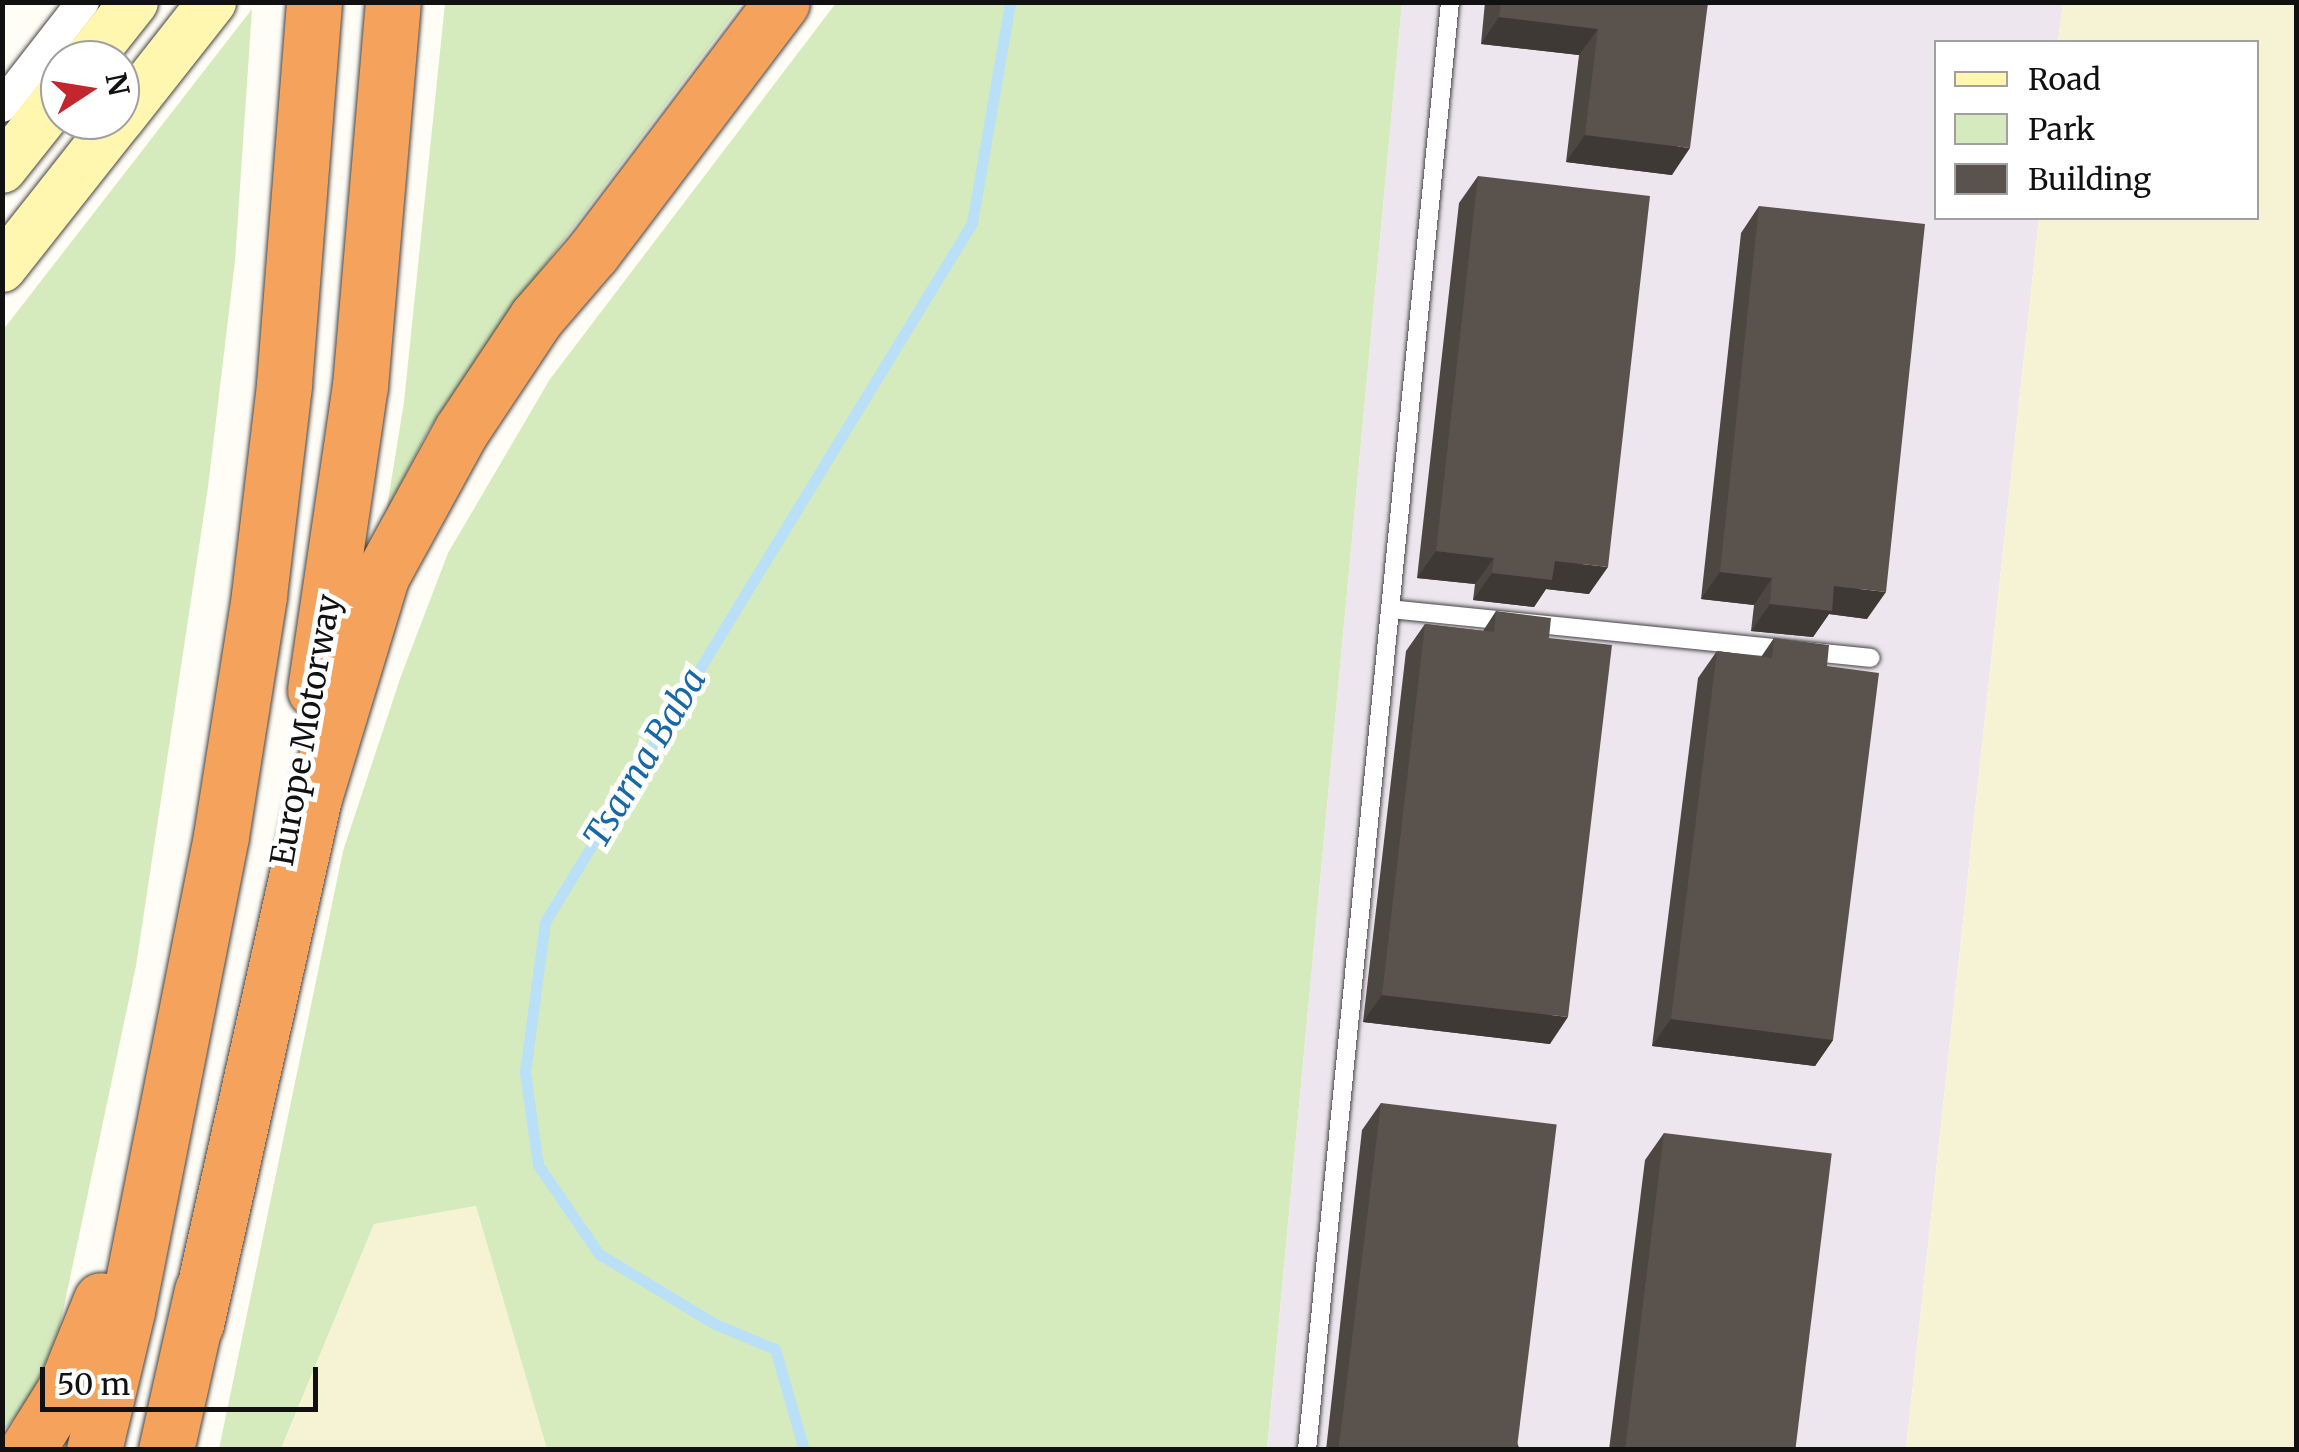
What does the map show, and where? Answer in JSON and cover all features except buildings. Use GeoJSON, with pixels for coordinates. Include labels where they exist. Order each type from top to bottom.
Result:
{"type":"FeatureCollection","features":[{"type":"Feature","properties":{"kind":"highway","name":"Europe Motorway"},"geometry":{"type":"LineString","coordinates":[[166,1450],[196,1324],[347,497],[392,2]]}},
{"type":"Feature","properties":{"kind":"highway"},"geometry":{"type":"LineString","coordinates":[[196,1324],[309,816],[381,578],[461,431],[536,318],[593,252],[782,2]]}},
{"type":"Feature","properties":{"kind":"highway","name":"Europe Motorway"},"geometry":{"type":"LineString","coordinates":[[94,1450],[222,836],[259,595],[284,384],[314,17]]}},
{"type":"Feature","properties":{"kind":"highway"},"geometry":{"type":"LineString","coordinates":[[27,1450],[64,1391],[96,1315],[185,1025]]}},
{"type":"Feature","properties":{"kind":"main road"},"geometry":{"type":"LineString","coordinates":[[104,40],[134,2]]}},
{"type":"Feature","properties":{"kind":"main road"},"geometry":{"type":"LineString","coordinates":[[140,94],[212,2]]}},
{"type":"Feature","properties":{"kind":"main road"},"geometry":{"type":"LineString","coordinates":[[2,168],[40,121]]}},
{"type":"Feature","properties":{"kind":"main road"},"geometry":{"type":"LineString","coordinates":[[2,268],[104,140]]}},
{"type":"Feature","properties":{"kind":"street"},"geometry":{"type":"LineString","coordinates":[[2,106],[84,2]]}},
{"type":"Feature","properties":{"kind":"lane"},"geometry":{"type":"LineString","coordinates":[[1307,1450],[1450,2]]}},
{"type":"Feature","properties":{"kind":"lane"},"geometry":{"type":"LineString","coordinates":[[1390,609],[1871,658]]}},
{"type":"Feature","properties":{"kind":"shaded area"},"geometry":{"type":"Polygon","coordinates":[[[1402,3],[2063,3],[2058,40],[1934,40],[1934,220],[2039,220],[1906,1449],[1267,1450],[1402,3]]]}},
{"type":"Feature","properties":{"kind":"shaded area"},"geometry":{"type":"Polygon","coordinates":[[[2063,3],[2296,3],[2296,1449],[1906,1449],[2039,220],[2259,220],[2259,40],[2058,40],[2063,3]]]}},
{"type":"Feature","properties":{"kind":"shaded area"},"geometry":{"type":"Polygon","coordinates":[[[477,1206],[547,1449],[281,1450],[374,1224],[477,1206]]]}},
{"type":"Feature","properties":{"kind":"green space"},"geometry":{"type":"Polygon","coordinates":[[[445,3],[742,3],[505,318],[427,432],[386,513],[404,402],[445,3]]]}},
{"type":"Feature","properties":{"kind":"green space"},"geometry":{"type":"Polygon","coordinates":[[[836,3],[1402,3],[1267,1449],[547,1449],[476,1206],[374,1224],[281,1449],[219,1449],[343,851],[401,676],[448,553],[550,379],[836,3]]]}},
{"type":"Feature","properties":{"kind":"green space"},"geometry":{"type":"Polygon","coordinates":[[[252,9],[235,261],[208,487],[136,966],[59,1330],[30,1399],[3,1431],[3,330],[252,9]]]}},
{"type":"Feature","properties":{"kind":"waterway","name":"Tsarna Baba"},"geometry":{"type":"LineString","coordinates":[[804,1450],[775,1349],[715,1324],[599,1254],[538,1165],[525,1072],[545,922],[972,223],[1010,2]]}}]}
